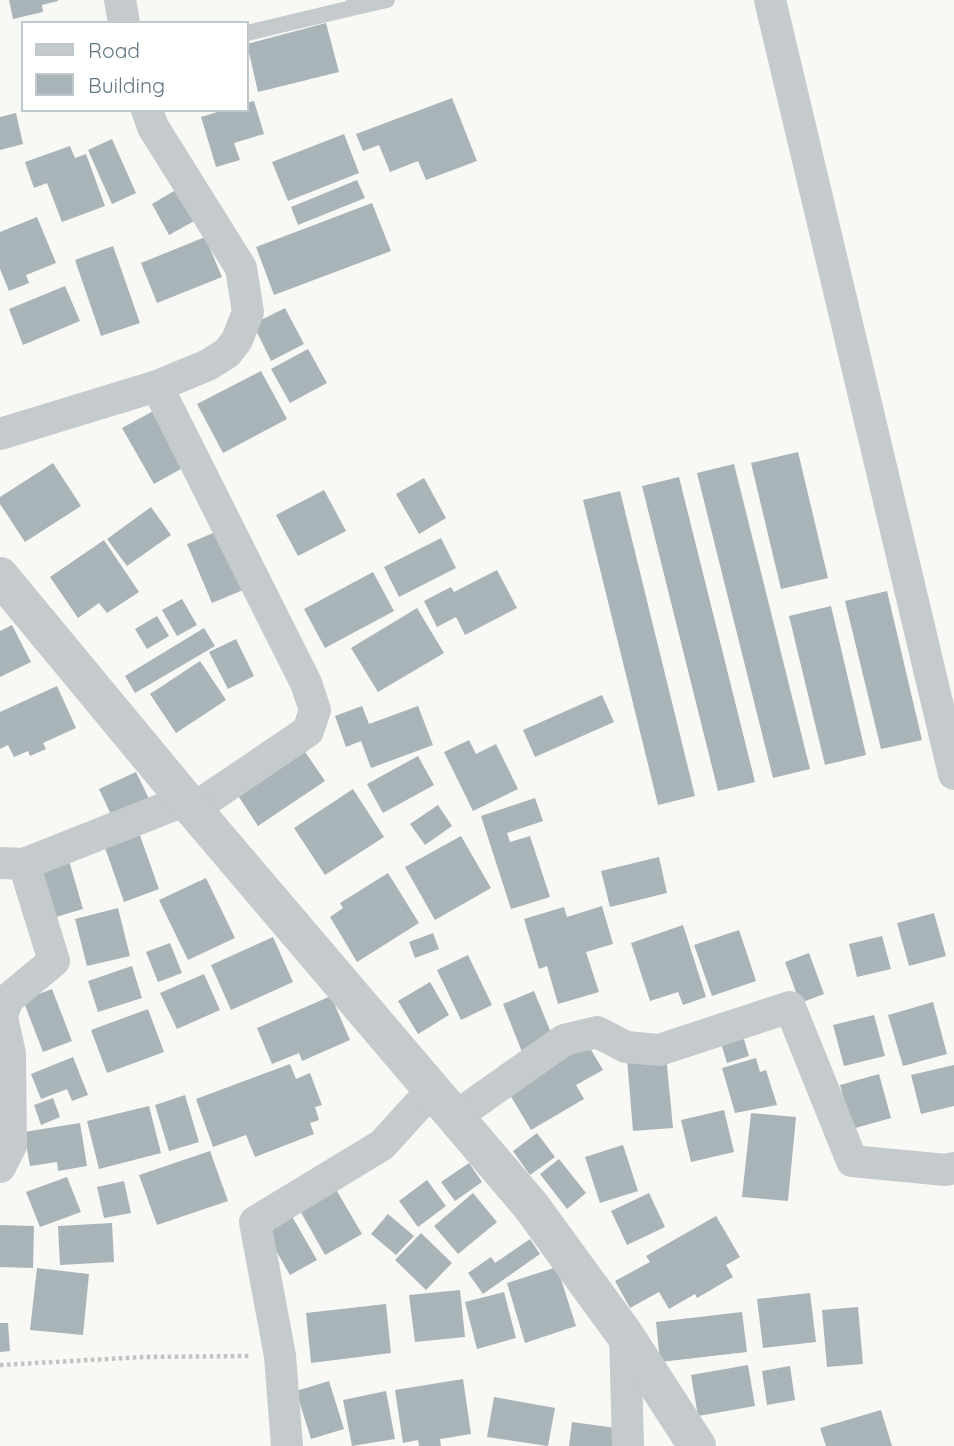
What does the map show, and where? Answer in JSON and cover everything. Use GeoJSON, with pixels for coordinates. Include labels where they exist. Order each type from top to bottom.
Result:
{"type":"FeatureCollection","features":[{"type":"Feature","properties":{"kind":"street"},"geometry":{"type":"LineString","coordinates":[[120,0],[124,21]]}},
{"type":"Feature","properties":{"kind":"street"},"geometry":{"type":"LineString","coordinates":[[771,0],[954,774]]}},
{"type":"Feature","properties":{"kind":"street"},"geometry":{"type":"LineString","coordinates":[[0,434],[158,386],[208,365],[227,353],[237,340],[248,312],[241,268],[215,222],[153,127],[148,112]]}},
{"type":"Feature","properties":{"kind":"street"},"geometry":{"type":"LineString","coordinates":[[0,1167],[11,1145],[10,1054],[2,1017],[7,1000],[54,961],[12,863],[190,805],[308,731],[315,710],[306,683],[158,386]]}},
{"type":"Feature","properties":{"kind":"street"},"geometry":{"type":"LineString","coordinates":[[0,576],[190,805],[531,1206],[625,1335],[697,1446]]}},
{"type":"Feature","properties":{"kind":"street"},"geometry":{"type":"LineString","coordinates":[[287,1446],[280,1356],[255,1222],[444,1104],[564,1040],[597,1032],[626,1046],[659,1050],[790,1007],[852,1161],[946,1170],[954,1168]]}},
{"type":"Feature","properties":{"kind":"street"},"geometry":{"type":"LineString","coordinates":[[625,1335],[628,1446]]}},
{"type":"Feature","properties":{"kind":"lane"},"geometry":{"type":"LineString","coordinates":[[248,33],[355,4],[387,0]]}},
{"type":"Feature","properties":{"kind":"path"},"geometry":{"type":"LineString","coordinates":[[0,1366],[143,1357],[280,1356]]}},
{"type":"Feature","properties":{"kind":"building"},"geometry":{"type":"Polygon","coordinates":[[[9,0],[58,1],[42,5],[43,12],[13,19],[9,0]]]}},
{"type":"Feature","properties":{"kind":"building"},"geometry":{"type":"Polygon","coordinates":[[[326,23],[339,72],[258,92],[248,44],[326,23]]]}},
{"type":"Feature","properties":{"kind":"building"},"geometry":{"type":"Polygon","coordinates":[[[452,98],[477,161],[426,180],[418,161],[390,172],[379,145],[363,151],[356,134],[452,98]]]}},
{"type":"Feature","properties":{"kind":"building"},"geometry":{"type":"Polygon","coordinates":[[[254,101],[264,134],[234,143],[240,160],[216,167],[201,117],[217,112],[248,112],[248,103],[254,101]]]}},
{"type":"Feature","properties":{"kind":"building"},"geometry":{"type":"Polygon","coordinates":[[[16,113],[23,144],[0,150],[0,117],[16,113]]]}},
{"type":"Feature","properties":{"kind":"building"},"geometry":{"type":"Polygon","coordinates":[[[344,134],[359,173],[288,201],[272,162],[344,134]]]}},
{"type":"Feature","properties":{"kind":"building"},"geometry":{"type":"Polygon","coordinates":[[[112,139],[136,193],[112,204],[88,150],[112,139]]]}},
{"type":"Feature","properties":{"kind":"building"},"geometry":{"type":"Polygon","coordinates":[[[70,146],[75,158],[86,154],[105,206],[62,222],[47,183],[34,188],[25,162],[70,146]]]}},
{"type":"Feature","properties":{"kind":"building"},"geometry":{"type":"Polygon","coordinates":[[[357,180],[365,198],[298,225],[291,207],[357,180]]]}},
{"type":"Feature","properties":{"kind":"building"},"geometry":{"type":"Polygon","coordinates":[[[179,188],[196,220],[169,235],[152,204],[179,188]]]}},
{"type":"Feature","properties":{"kind":"building"},"geometry":{"type":"Polygon","coordinates":[[[372,203],[391,251],[274,295],[256,247],[372,203]]]}},
{"type":"Feature","properties":{"kind":"building"},"geometry":{"type":"Polygon","coordinates":[[[37,217],[56,263],[26,275],[29,283],[9,291],[0,269],[0,232],[37,217]]]}},
{"type":"Feature","properties":{"kind":"building"},"geometry":{"type":"Polygon","coordinates":[[[205,237],[222,277],[157,303],[141,263],[205,237]]]}},
{"type":"Feature","properties":{"kind":"building"},"geometry":{"type":"Polygon","coordinates":[[[113,246],[140,323],[101,336],[75,260],[113,246]]]}},
{"type":"Feature","properties":{"kind":"building"},"geometry":{"type":"Polygon","coordinates":[[[65,286],[80,321],[23,345],[9,309],[65,286]]]}},
{"type":"Feature","properties":{"kind":"building"},"geometry":{"type":"Polygon","coordinates":[[[285,308],[304,344],[271,361],[253,324],[285,308]]]}},
{"type":"Feature","properties":{"kind":"building"},"geometry":{"type":"Polygon","coordinates":[[[308,349],[327,383],[290,403],[271,369],[308,349]]]}},
{"type":"Feature","properties":{"kind":"building"},"geometry":{"type":"Polygon","coordinates":[[[261,371],[287,419],[223,453],[197,404],[261,371]]]}},
{"type":"Feature","properties":{"kind":"building"},"geometry":{"type":"Polygon","coordinates":[[[157,409],[188,465],[154,484],[122,428],[157,409]]]}},
{"type":"Feature","properties":{"kind":"building"},"geometry":{"type":"Polygon","coordinates":[[[798,452],[828,578],[781,589],[751,463],[798,452]]]}},
{"type":"Feature","properties":{"kind":"building"},"geometry":{"type":"Polygon","coordinates":[[[53,463],[81,506],[25,542],[0,504],[0,497],[53,463]]]}},
{"type":"Feature","properties":{"kind":"building"},"geometry":{"type":"Polygon","coordinates":[[[734,464],[810,769],[773,778],[697,473],[734,464]]]}},
{"type":"Feature","properties":{"kind":"building"},"geometry":{"type":"Polygon","coordinates":[[[679,477],[755,782],[718,791],[642,486],[679,477]]]}},
{"type":"Feature","properties":{"kind":"building"},"geometry":{"type":"Polygon","coordinates":[[[424,478],[446,518],[419,534],[396,494],[424,478]]]}},
{"type":"Feature","properties":{"kind":"building"},"geometry":{"type":"Polygon","coordinates":[[[324,490],[346,531],[298,556],[276,515],[324,490]]]}},
{"type":"Feature","properties":{"kind":"building"},"geometry":{"type":"Polygon","coordinates":[[[620,491],[695,796],[658,805],[583,500],[620,491]]]}},
{"type":"Feature","properties":{"kind":"building"},"geometry":{"type":"Polygon","coordinates":[[[151,507],[171,535],[127,566],[107,539],[151,507]]]}},
{"type":"Feature","properties":{"kind":"building"},"geometry":{"type":"Polygon","coordinates":[[[218,531],[243,590],[212,603],[187,544],[218,531]]]}},
{"type":"Feature","properties":{"kind":"building"},"geometry":{"type":"Polygon","coordinates":[[[441,538],[456,568],[399,597],[384,567],[441,538]]]}},
{"type":"Feature","properties":{"kind":"building"},"geometry":{"type":"Polygon","coordinates":[[[104,540],[139,592],[107,613],[99,603],[78,618],[50,577],[104,540]]]}},
{"type":"Feature","properties":{"kind":"building"},"geometry":{"type":"Polygon","coordinates":[[[497,570],[517,608],[465,635],[456,617],[437,627],[424,601],[451,587],[454,592],[497,570]]]}},
{"type":"Feature","properties":{"kind":"building"},"geometry":{"type":"Polygon","coordinates":[[[373,572],[394,611],[325,648],[304,609],[373,572]]]}},
{"type":"Feature","properties":{"kind":"building"},"geometry":{"type":"Polygon","coordinates":[[[887,591],[922,740],[881,749],[845,601],[887,591]]]}},
{"type":"Feature","properties":{"kind":"building"},"geometry":{"type":"Polygon","coordinates":[[[182,599],[197,625],[177,636],[162,610],[182,599]]]}},
{"type":"Feature","properties":{"kind":"building"},"geometry":{"type":"Polygon","coordinates":[[[831,606],[866,755],[825,765],[789,616],[831,606]]]}},
{"type":"Feature","properties":{"kind":"building"},"geometry":{"type":"Polygon","coordinates":[[[417,608],[444,653],[378,692],[351,648],[417,608]]]}},
{"type":"Feature","properties":{"kind":"building"},"geometry":{"type":"Polygon","coordinates":[[[157,616],[169,636],[147,649],[135,629],[157,616]]]}},
{"type":"Feature","properties":{"kind":"building"},"geometry":{"type":"Polygon","coordinates":[[[12,625],[31,662],[0,677],[0,631],[12,625]]]}},
{"type":"Feature","properties":{"kind":"building"},"geometry":{"type":"Polygon","coordinates":[[[204,628],[215,646],[135,693],[125,676],[204,628]]]}},
{"type":"Feature","properties":{"kind":"building"},"geometry":{"type":"Polygon","coordinates":[[[236,639],[254,676],[228,689],[209,652],[236,639]]]}},
{"type":"Feature","properties":{"kind":"building"},"geometry":{"type":"Polygon","coordinates":[[[200,661],[226,700],[176,733],[150,694],[200,661]]]}},
{"type":"Feature","properties":{"kind":"building"},"geometry":{"type":"Polygon","coordinates":[[[57,686],[76,728],[43,743],[46,749],[30,756],[28,751],[14,757],[8,745],[0,749],[0,712],[57,686]]]}},
{"type":"Feature","properties":{"kind":"building"},"geometry":{"type":"Polygon","coordinates":[[[602,695],[614,722],[535,757],[523,730],[602,695]]]}},
{"type":"Feature","properties":{"kind":"building"},"geometry":{"type":"Polygon","coordinates":[[[362,706],[369,724],[418,706],[433,745],[371,768],[361,741],[346,747],[335,716],[362,706]]]}},
{"type":"Feature","properties":{"kind":"building"},"geometry":{"type":"Polygon","coordinates":[[[469,740],[476,754],[496,744],[518,789],[473,811],[444,752],[469,740]]]}},
{"type":"Feature","properties":{"kind":"building"},"geometry":{"type":"Polygon","coordinates":[[[301,746],[325,781],[258,826],[235,791],[301,746]]]}},
{"type":"Feature","properties":{"kind":"building"},"geometry":{"type":"Polygon","coordinates":[[[418,756],[434,785],[383,813],[367,784],[418,756]]]}},
{"type":"Feature","properties":{"kind":"building"},"geometry":{"type":"Polygon","coordinates":[[[136,772],[150,801],[113,819],[99,789],[136,772]]]}},
{"type":"Feature","properties":{"kind":"building"},"geometry":{"type":"Polygon","coordinates":[[[353,789],[384,837],[325,875],[294,828],[353,789]]]}},
{"type":"Feature","properties":{"kind":"building"},"geometry":{"type":"Polygon","coordinates":[[[535,798],[543,821],[507,833],[510,842],[530,836],[550,897],[511,909],[481,816],[535,798]]]}},
{"type":"Feature","properties":{"kind":"building"},"geometry":{"type":"Polygon","coordinates":[[[438,805],[452,826],[425,845],[410,824],[438,805]]]}},
{"type":"Feature","properties":{"kind":"building"},"geometry":{"type":"Polygon","coordinates":[[[138,830],[159,889],[124,902],[103,842],[138,830]]]}},
{"type":"Feature","properties":{"kind":"building"},"geometry":{"type":"Polygon","coordinates":[[[461,836],[491,888],[435,920],[405,867],[461,836]]]}},
{"type":"Feature","properties":{"kind":"building"},"geometry":{"type":"Polygon","coordinates":[[[68,857],[83,909],[49,919],[34,866],[68,857]]]}},
{"type":"Feature","properties":{"kind":"building"},"geometry":{"type":"Polygon","coordinates":[[[659,857],[667,893],[610,907],[601,871],[659,857]]]}},
{"type":"Feature","properties":{"kind":"building"},"geometry":{"type":"Polygon","coordinates":[[[388,873],[419,923],[357,962],[330,917],[343,908],[340,903],[388,873]]]}},
{"type":"Feature","properties":{"kind":"building"},"geometry":{"type":"Polygon","coordinates":[[[206,878],[235,938],[188,960],[159,900],[206,878]]]}},
{"type":"Feature","properties":{"kind":"building"},"geometry":{"type":"Polygon","coordinates":[[[602,906],[613,944],[586,952],[599,992],[558,1004],[547,966],[539,969],[524,919],[564,907],[567,917],[602,906]]]}},
{"type":"Feature","properties":{"kind":"building"},"geometry":{"type":"Polygon","coordinates":[[[118,908],[130,956],[87,966],[75,919],[118,908]]]}},
{"type":"Feature","properties":{"kind":"building"},"geometry":{"type":"Polygon","coordinates":[[[934,913],[946,956],[909,966],[897,923],[934,913]]]}},
{"type":"Feature","properties":{"kind":"building"},"geometry":{"type":"Polygon","coordinates":[[[683,925],[706,997],[683,1005],[678,992],[650,1001],[631,943],[683,925]]]}},
{"type":"Feature","properties":{"kind":"building"},"geometry":{"type":"Polygon","coordinates":[[[739,930],[756,981],[712,996],[694,945],[739,930]]]}},
{"type":"Feature","properties":{"kind":"building"},"geometry":{"type":"Polygon","coordinates":[[[433,933],[439,949],[415,958],[409,942],[433,933]]]}},
{"type":"Feature","properties":{"kind":"building"},"geometry":{"type":"Polygon","coordinates":[[[882,936],[891,969],[857,977],[849,944],[882,936]]]}},
{"type":"Feature","properties":{"kind":"building"},"geometry":{"type":"Polygon","coordinates":[[[273,937],[293,982],[231,1010],[211,965],[273,937]]]}},
{"type":"Feature","properties":{"kind":"building"},"geometry":{"type":"Polygon","coordinates":[[[170,943],[182,973],[158,982],[146,952],[170,943]]]}},
{"type":"Feature","properties":{"kind":"building"},"geometry":{"type":"Polygon","coordinates":[[[809,953],[824,994],[800,1003],[785,962],[809,953]]]}},
{"type":"Feature","properties":{"kind":"building"},"geometry":{"type":"Polygon","coordinates":[[[468,955],[492,1005],[461,1020],[437,970],[468,955]]]}},
{"type":"Feature","properties":{"kind":"building"},"geometry":{"type":"Polygon","coordinates":[[[132,966],[142,998],[98,1012],[88,981],[132,966]]]}},
{"type":"Feature","properties":{"kind":"building"},"geometry":{"type":"Polygon","coordinates":[[[204,974],[220,1010],[177,1029],[160,993],[204,974]]]}},
{"type":"Feature","properties":{"kind":"building"},"geometry":{"type":"Polygon","coordinates":[[[430,982],[449,1015],[418,1034],[398,1001],[430,982]]]}},
{"type":"Feature","properties":{"kind":"building"},"geometry":{"type":"Polygon","coordinates":[[[52,989],[72,1041],[43,1052],[23,1000],[52,989]]]}},
{"type":"Feature","properties":{"kind":"building"},"geometry":{"type":"Polygon","coordinates":[[[534,991],[554,1040],[522,1052],[503,1004],[534,991]]]}},
{"type":"Feature","properties":{"kind":"building"},"geometry":{"type":"Polygon","coordinates":[[[331,996],[350,1040],[302,1061],[299,1053],[272,1064],[257,1028],[331,996]]]}},
{"type":"Feature","properties":{"kind":"building"},"geometry":{"type":"Polygon","coordinates":[[[933,1002],[947,1054],[903,1066],[888,1015],[933,1002]]]}},
{"type":"Feature","properties":{"kind":"building"},"geometry":{"type":"Polygon","coordinates":[[[148,1009],[164,1052],[107,1073],[91,1030],[148,1009]]]}},
{"type":"Feature","properties":{"kind":"building"},"geometry":{"type":"Polygon","coordinates":[[[874,1015],[885,1056],[844,1066],[833,1025],[874,1015]]]}},
{"type":"Feature","properties":{"kind":"building"},"geometry":{"type":"Polygon","coordinates":[[[740,1026],[749,1056],[727,1063],[718,1033],[740,1026]]]}},
{"type":"Feature","properties":{"kind":"building"},"geometry":{"type":"Polygon","coordinates":[[[584,1038],[603,1070],[576,1085],[584,1099],[531,1130],[504,1085],[584,1038]]]}},
{"type":"Feature","properties":{"kind":"building"},"geometry":{"type":"Polygon","coordinates":[[[666,1055],[673,1128],[633,1131],[627,1059],[666,1055]]]}},
{"type":"Feature","properties":{"kind":"building"},"geometry":{"type":"Polygon","coordinates":[[[73,1057],[88,1095],[72,1101],[67,1089],[41,1099],[31,1074],[73,1057]]]}},
{"type":"Feature","properties":{"kind":"building"},"geometry":{"type":"Polygon","coordinates":[[[756,1058],[760,1072],[766,1070],[777,1105],[735,1113],[722,1068],[756,1058]]]}},
{"type":"Feature","properties":{"kind":"building"},"geometry":{"type":"Polygon","coordinates":[[[290,1064],[296,1079],[310,1073],[322,1105],[315,1107],[319,1120],[310,1123],[314,1134],[255,1157],[246,1135],[213,1147],[196,1099],[290,1064]]]}},
{"type":"Feature","properties":{"kind":"building"},"geometry":{"type":"Polygon","coordinates":[[[954,1065],[954,1106],[921,1114],[911,1075],[954,1065]]]}},
{"type":"Feature","properties":{"kind":"building"},"geometry":{"type":"Polygon","coordinates":[[[879,1074],[891,1118],[852,1129],[840,1085],[879,1074]]]}},
{"type":"Feature","properties":{"kind":"building"},"geometry":{"type":"Polygon","coordinates":[[[185,1095],[199,1142],[169,1151],[155,1105],[185,1095]]]}},
{"type":"Feature","properties":{"kind":"building"},"geometry":{"type":"Polygon","coordinates":[[[53,1098],[60,1117],[41,1125],[34,1105],[53,1098]]]}},
{"type":"Feature","properties":{"kind":"building"},"geometry":{"type":"Polygon","coordinates":[[[149,1106],[161,1153],[99,1169],[87,1121],[149,1106]]]}},
{"type":"Feature","properties":{"kind":"building"},"geometry":{"type":"Polygon","coordinates":[[[724,1110],[734,1152],[691,1162],[681,1120],[724,1110]]]}},
{"type":"Feature","properties":{"kind":"building"},"geometry":{"type":"Polygon","coordinates":[[[751,1113],[796,1117],[788,1201],[742,1197],[751,1113]]]}},
{"type":"Feature","properties":{"kind":"building"},"geometry":{"type":"Polygon","coordinates":[[[80,1123],[87,1166],[58,1171],[57,1162],[30,1166],[24,1132],[80,1123]]]}},
{"type":"Feature","properties":{"kind":"building"},"geometry":{"type":"Polygon","coordinates":[[[537,1133],[555,1157],[530,1175],[513,1151],[537,1133]]]}},
{"type":"Feature","properties":{"kind":"building"},"geometry":{"type":"Polygon","coordinates":[[[623,1145],[638,1191],[600,1203],[585,1157],[623,1145]]]}},
{"type":"Feature","properties":{"kind":"building"},"geometry":{"type":"Polygon","coordinates":[[[210,1151],[228,1201],[157,1225],[139,1175],[210,1151]]]}},
{"type":"Feature","properties":{"kind":"building"},"geometry":{"type":"Polygon","coordinates":[[[559,1159],[586,1193],[567,1209],[540,1174],[559,1159]]]}},
{"type":"Feature","properties":{"kind":"building"},"geometry":{"type":"Polygon","coordinates":[[[469,1163],[482,1182],[455,1201],[441,1182],[469,1163]]]}},
{"type":"Feature","properties":{"kind":"building"},"geometry":{"type":"Polygon","coordinates":[[[67,1177],[81,1212],[40,1227],[26,1192],[67,1177]]]}},
{"type":"Feature","properties":{"kind":"building"},"geometry":{"type":"Polygon","coordinates":[[[427,1180],[446,1206],[418,1227],[399,1201],[427,1180]]]}},
{"type":"Feature","properties":{"kind":"building"},"geometry":{"type":"Polygon","coordinates":[[[124,1181],[131,1213],[104,1218],[97,1187],[124,1181]]]}},
{"type":"Feature","properties":{"kind":"building"},"geometry":{"type":"Polygon","coordinates":[[[334,1186],[362,1234],[325,1255],[298,1207],[334,1186]]]}},
{"type":"Feature","properties":{"kind":"building"},"geometry":{"type":"Polygon","coordinates":[[[473,1193],[497,1222],[458,1254],[434,1226],[473,1193]]]}},
{"type":"Feature","properties":{"kind":"building"},"geometry":{"type":"Polygon","coordinates":[[[649,1193],[665,1227],[627,1245],[611,1211],[649,1193]]]}},
{"type":"Feature","properties":{"kind":"building"},"geometry":{"type":"Polygon","coordinates":[[[290,1213],[317,1260],[290,1275],[263,1228],[290,1213]]]}},
{"type":"Feature","properties":{"kind":"building"},"geometry":{"type":"Polygon","coordinates":[[[388,1214],[414,1236],[396,1255],[371,1234],[388,1214]]]}},
{"type":"Feature","properties":{"kind":"building"},"geometry":{"type":"Polygon","coordinates":[[[716,1216],[740,1257],[726,1265],[733,1277],[697,1298],[695,1294],[669,1309],[659,1292],[630,1308],[615,1281],[650,1262],[646,1256],[716,1216]]]}},
{"type":"Feature","properties":{"kind":"building"},"geometry":{"type":"Polygon","coordinates":[[[112,1223],[114,1262],[60,1265],[58,1226],[112,1223]]]}},
{"type":"Feature","properties":{"kind":"building"},"geometry":{"type":"Polygon","coordinates":[[[0,1225],[34,1226],[33,1268],[0,1267],[0,1225]]]}},
{"type":"Feature","properties":{"kind":"building"},"geometry":{"type":"Polygon","coordinates":[[[421,1233],[452,1263],[426,1290],[395,1260],[421,1233]]]}},
{"type":"Feature","properties":{"kind":"building"},"geometry":{"type":"Polygon","coordinates":[[[530,1239],[540,1254],[483,1294],[468,1273],[491,1257],[495,1263],[530,1239]]]}},
{"type":"Feature","properties":{"kind":"building"},"geometry":{"type":"Polygon","coordinates":[[[557,1267],[576,1326],[525,1343],[507,1283],[557,1267]]]}},
{"type":"Feature","properties":{"kind":"building"},"geometry":{"type":"Polygon","coordinates":[[[37,1268],[89,1274],[83,1335],[30,1330],[37,1268]]]}},
{"type":"Feature","properties":{"kind":"building"},"geometry":{"type":"Polygon","coordinates":[[[460,1290],[465,1337],[415,1342],[409,1295],[460,1290]]]}},
{"type":"Feature","properties":{"kind":"building"},"geometry":{"type":"Polygon","coordinates":[[[504,1292],[516,1338],[477,1349],[465,1302],[504,1292]]]}},
{"type":"Feature","properties":{"kind":"building"},"geometry":{"type":"Polygon","coordinates":[[[810,1293],[816,1342],[763,1348],[757,1299],[810,1293]]]}},
{"type":"Feature","properties":{"kind":"building"},"geometry":{"type":"Polygon","coordinates":[[[386,1304],[391,1353],[311,1363],[306,1313],[386,1304]]]}},
{"type":"Feature","properties":{"kind":"building"},"geometry":{"type":"Polygon","coordinates":[[[858,1307],[863,1364],[827,1367],[822,1310],[858,1307]]]}},
{"type":"Feature","properties":{"kind":"building"},"geometry":{"type":"Polygon","coordinates":[[[742,1312],[747,1352],[660,1362],[656,1322],[742,1312]]]}},
{"type":"Feature","properties":{"kind":"building"},"geometry":{"type":"Polygon","coordinates":[[[0,1323],[8,1323],[10,1351],[0,1352],[0,1323]]]}},
{"type":"Feature","properties":{"kind":"building"},"geometry":{"type":"Polygon","coordinates":[[[748,1365],[755,1406],[698,1416],[691,1375],[748,1365]]]}},
{"type":"Feature","properties":{"kind":"building"},"geometry":{"type":"Polygon","coordinates":[[[790,1366],[795,1400],[767,1405],[762,1371],[790,1366]]]}},
{"type":"Feature","properties":{"kind":"building"},"geometry":{"type":"Polygon","coordinates":[[[463,1379],[471,1434],[440,1439],[441,1446],[419,1446],[418,1440],[403,1443],[395,1390],[463,1379]]]}},
{"type":"Feature","properties":{"kind":"building"},"geometry":{"type":"Polygon","coordinates":[[[329,1381],[344,1429],[311,1439],[296,1391],[329,1381]]]}},
{"type":"Feature","properties":{"kind":"building"},"geometry":{"type":"Polygon","coordinates":[[[386,1391],[395,1439],[352,1446],[343,1400],[386,1391]]]}},
{"type":"Feature","properties":{"kind":"building"},"geometry":{"type":"Polygon","coordinates":[[[494,1397],[555,1408],[548,1446],[487,1437],[494,1397]]]}},
{"type":"Feature","properties":{"kind":"building"},"geometry":{"type":"Polygon","coordinates":[[[881,1410],[892,1446],[826,1446],[820,1428],[881,1410]]]}},
{"type":"Feature","properties":{"kind":"building"},"geometry":{"type":"Polygon","coordinates":[[[572,1422],[616,1428],[613,1446],[569,1446],[572,1422]]]}}]}
